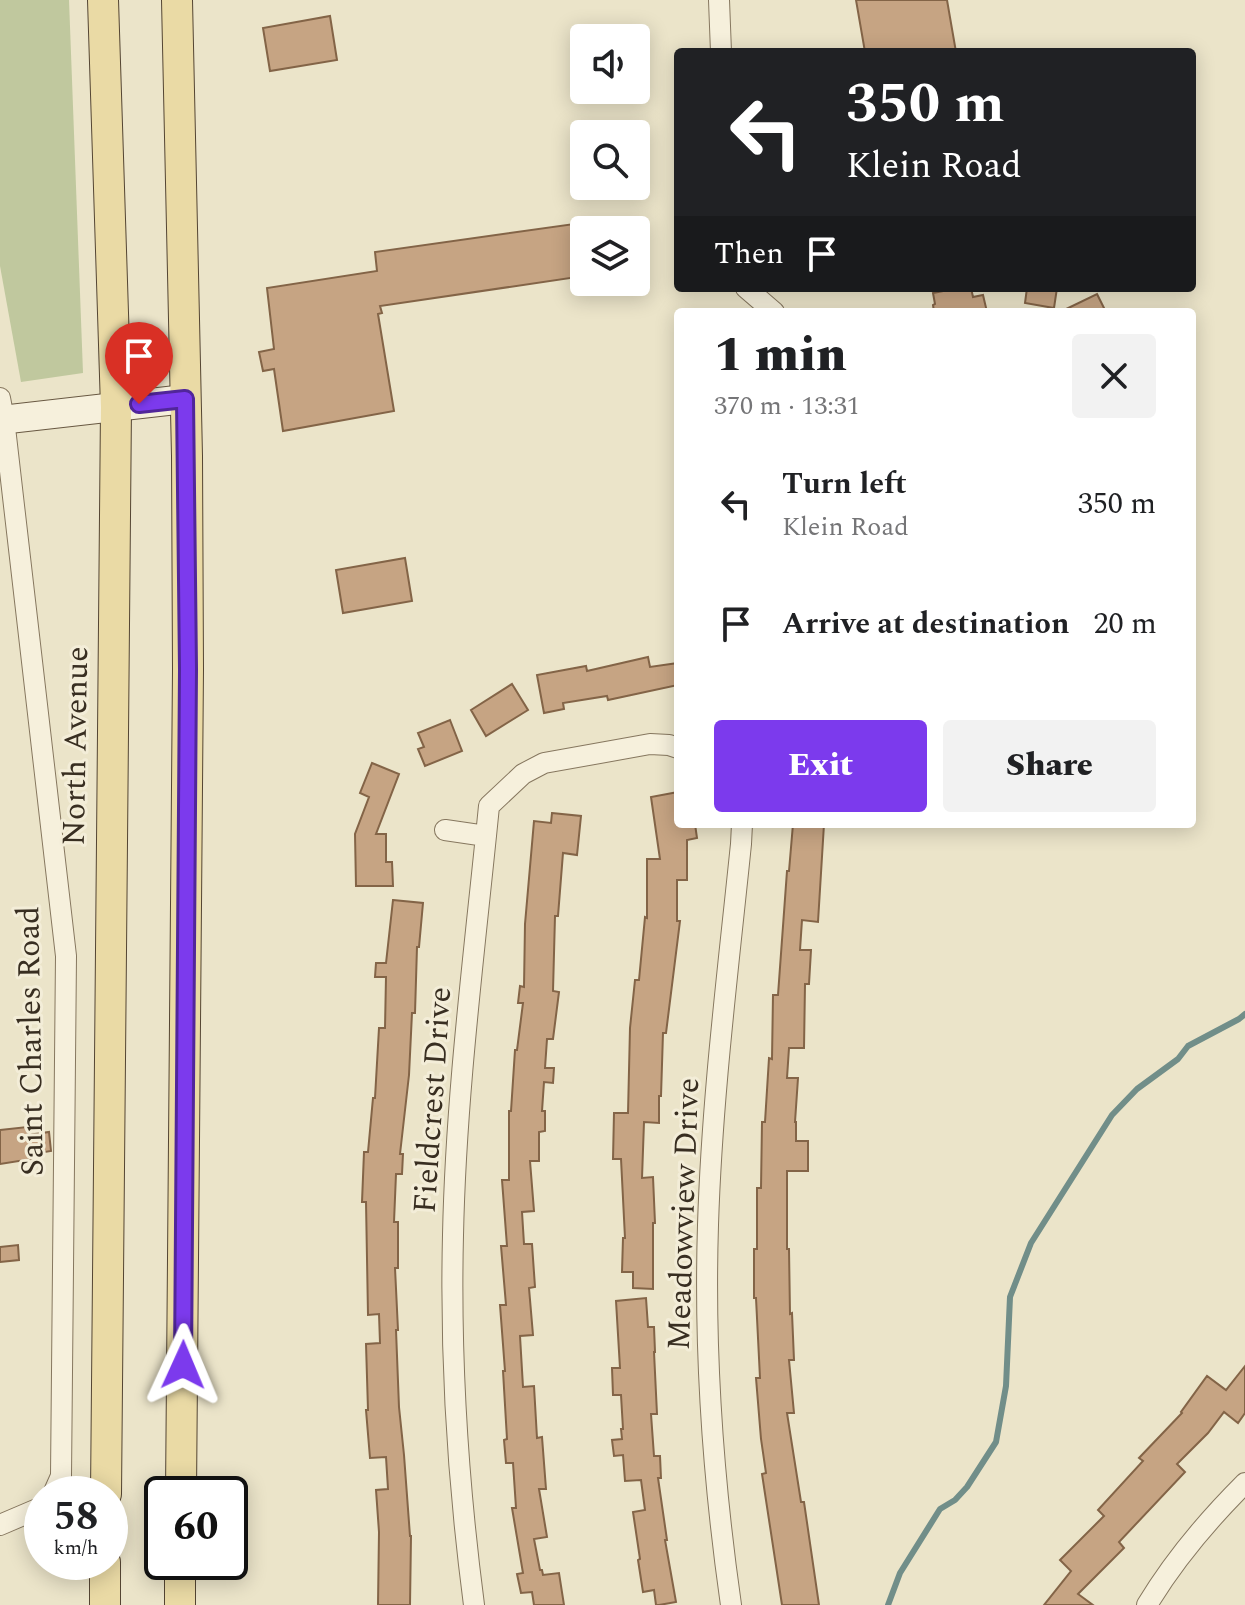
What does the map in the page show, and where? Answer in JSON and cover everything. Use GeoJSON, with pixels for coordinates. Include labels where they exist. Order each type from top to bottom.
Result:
{"type":"FeatureCollection","features":[{"type":"Feature","properties":{"kind":"main road","name":"North Avenue"},"geometry":{"type":"LineString","coordinates":[[103,0],[116,407],[106,1476]]}},
{"type":"Feature","properties":{"kind":"main road"},"geometry":{"type":"LineString","coordinates":[[177,0],[188,669],[181,1476]]}},
{"type":"Feature","properties":{"kind":"main road"},"geometry":{"type":"LineString","coordinates":[[105,1580],[105,1605]]}},
{"type":"Feature","properties":{"kind":"main road"},"geometry":{"type":"LineString","coordinates":[[180,1580],[180,1605]]}},
{"type":"Feature","properties":{"kind":"street"},"geometry":{"type":"LineString","coordinates":[[719,0],[721,48]]}},
{"type":"Feature","properties":{"kind":"street"},"geometry":{"type":"LineString","coordinates":[[751,292],[769,308]]}},
{"type":"Feature","properties":{"kind":"street"},"geometry":{"type":"LineString","coordinates":[[1,412],[116,407],[185,399]]}},
{"type":"Feature","properties":{"kind":"street","name":"Saint Charles Road"},"geometry":{"type":"LineString","coordinates":[[1,412],[66,956],[61,1476]]}},
{"type":"Feature","properties":{"kind":"street","name":"Fieldcrest Drive"},"geometry":{"type":"LineString","coordinates":[[474,1605],[456,1426],[453,1235],[462,1076],[489,806],[523,774],[555,760],[650,744],[674,747]]}},
{"type":"Feature","properties":{"kind":"street","name":"Meadowview Drive"},"geometry":{"type":"LineString","coordinates":[[731,1605],[712,1437],[707,1276],[714,1116],[742,828]]}},
{"type":"Feature","properties":{"kind":"street"},"geometry":{"type":"LineString","coordinates":[[445,830],[486,836]]}},
{"type":"Feature","properties":{"kind":"street"},"geometry":{"type":"LineString","coordinates":[[1147,1605],[1194,1538],[1245,1483]]}},
{"type":"Feature","properties":{"kind":"street"},"geometry":{"type":"LineString","coordinates":[[0,1525],[24,1515]]}},
{"type":"Feature","properties":{"kind":"green space"},"geometry":{"type":"Polygon","coordinates":[[[0,0],[69,0],[83,373],[21,382],[0,266],[0,0]]]}},
{"type":"Feature","properties":{"kind":"building"},"geometry":{"type":"Polygon","coordinates":[[[856,0],[947,0],[955,48],[864,48],[856,0]]]}},
{"type":"Feature","properties":{"kind":"building"},"geometry":{"type":"Polygon","coordinates":[[[330,16],[337,60],[270,71],[263,28],[330,16]]]}},
{"type":"Feature","properties":{"kind":"building"},"geometry":{"type":"Polygon","coordinates":[[[570,225],[570,278],[380,306],[382,313],[378,314],[394,411],[283,431],[274,369],[263,371],[259,352],[274,349],[267,288],[377,271],[375,252],[570,225]]]}},
{"type":"Feature","properties":{"kind":"building"},"geometry":{"type":"Polygon","coordinates":[[[972,292],[973,297],[983,295],[986,308],[933,308],[933,293],[972,292]]]}},
{"type":"Feature","properties":{"kind":"building"},"geometry":{"type":"Polygon","coordinates":[[[1026,292],[1056,292],[1054,308],[1025,303],[1026,292]]]}},
{"type":"Feature","properties":{"kind":"building"},"geometry":{"type":"Polygon","coordinates":[[[1097,294],[1104,308],[1068,308],[1097,294]]]}},
{"type":"Feature","properties":{"kind":"building"},"geometry":{"type":"Polygon","coordinates":[[[405,558],[412,601],[343,613],[336,570],[405,558]]]}},
{"type":"Feature","properties":{"kind":"building"},"geometry":{"type":"Polygon","coordinates":[[[648,657],[650,667],[674,664],[674,686],[608,700],[607,696],[563,703],[564,709],[544,713],[537,675],[586,666],[587,671],[648,657]]]}},
{"type":"Feature","properties":{"kind":"building"},"geometry":{"type":"Polygon","coordinates":[[[512,684],[528,710],[486,736],[471,710],[512,684]]]}},
{"type":"Feature","properties":{"kind":"building"},"geometry":{"type":"Polygon","coordinates":[[[450,720],[462,751],[425,766],[418,749],[424,747],[418,733],[450,720]]]}},
{"type":"Feature","properties":{"kind":"building"},"geometry":{"type":"Polygon","coordinates":[[[372,763],[399,774],[376,834],[386,834],[386,862],[392,862],[393,886],[356,886],[355,834],[369,797],[360,793],[372,763]]]}},
{"type":"Feature","properties":{"kind":"building"},"geometry":{"type":"Polygon","coordinates":[[[674,793],[674,828],[696,828],[697,838],[687,840],[687,880],[677,880],[677,921],[680,921],[666,1033],[663,1033],[659,1123],[644,1122],[642,1178],[653,1177],[653,1289],[633,1288],[633,1272],[622,1272],[625,1238],[621,1159],[613,1159],[614,1113],[628,1113],[630,1028],[647,918],[647,859],[660,859],[651,797],[674,793]]]}},
{"type":"Feature","properties":{"kind":"building"},"geometry":{"type":"Polygon","coordinates":[[[552,813],[581,816],[577,855],[563,853],[558,916],[555,916],[553,991],[559,992],[553,1039],[547,1039],[545,1068],[554,1068],[553,1083],[544,1082],[542,1111],[545,1111],[545,1131],[539,1132],[539,1161],[530,1161],[534,1211],[522,1212],[524,1244],[532,1244],[535,1287],[529,1288],[533,1335],[520,1336],[523,1387],[534,1386],[537,1438],[542,1437],[546,1489],[539,1489],[547,1537],[534,1539],[543,1575],[559,1573],[564,1605],[534,1605],[532,1592],[521,1593],[517,1574],[523,1573],[512,1508],[516,1508],[513,1463],[506,1463],[504,1440],[507,1439],[505,1371],[500,1305],[506,1305],[501,1246],[507,1246],[502,1180],[509,1180],[509,1111],[523,1003],[518,1003],[520,986],[524,987],[525,924],[534,821],[551,823],[552,813]]]}},
{"type":"Feature","properties":{"kind":"building"},"geometry":{"type":"Polygon","coordinates":[[[793,828],[824,828],[818,922],[802,920],[800,950],[811,950],[809,984],[805,984],[804,1048],[789,1048],[787,1078],[798,1078],[796,1141],[808,1141],[808,1171],[787,1171],[787,1249],[794,1360],[789,1360],[794,1413],[787,1413],[819,1605],[782,1605],[762,1474],[766,1473],[756,1378],[760,1378],[754,1298],[757,1188],[761,1188],[762,1122],[765,1122],[769,1058],[772,1059],[773,995],[778,995],[793,828]]]}},
{"type":"Feature","properties":{"kind":"building"},"geometry":{"type":"Polygon","coordinates":[[[393,900],[423,903],[400,1154],[403,1154],[402,1174],[396,1174],[394,1222],[398,1222],[396,1330],[399,1407],[411,1536],[410,1605],[378,1605],[376,1490],[388,1489],[386,1457],[370,1458],[366,1410],[366,1344],[380,1343],[379,1314],[368,1315],[366,1202],[362,1202],[364,1152],[368,1152],[375,1098],[379,1028],[385,1028],[386,977],[375,977],[376,963],[386,963],[393,900]]]}},
{"type":"Feature","properties":{"kind":"building"},"geometry":{"type":"Polygon","coordinates":[[[27,1127],[28,1135],[49,1132],[51,1151],[38,1153],[38,1158],[0,1164],[0,1130],[27,1127]]]}},
{"type":"Feature","properties":{"kind":"building"},"geometry":{"type":"Polygon","coordinates":[[[18,1245],[19,1260],[0,1262],[0,1247],[18,1245]]]}},
{"type":"Feature","properties":{"kind":"building"},"geometry":{"type":"Polygon","coordinates":[[[646,1298],[648,1327],[654,1327],[657,1414],[651,1414],[654,1456],[660,1456],[661,1478],[658,1478],[676,1602],[659,1605],[656,1605],[654,1590],[643,1592],[638,1560],[633,1512],[645,1510],[641,1480],[625,1481],[623,1455],[614,1456],[612,1440],[622,1439],[623,1429],[621,1395],[613,1395],[612,1368],[620,1368],[616,1301],[646,1298]]]}},
{"type":"Feature","properties":{"kind":"building"},"geometry":{"type":"Polygon","coordinates":[[[1245,1366],[1245,1413],[1238,1423],[1224,1412],[1177,1464],[1185,1472],[1119,1542],[1124,1548],[1078,1594],[1093,1605],[1044,1605],[1071,1571],[1060,1560],[1104,1516],[1098,1510],[1143,1461],[1139,1458],[1182,1413],[1207,1376],[1226,1390],[1245,1366]]]}},
{"type":"Feature","properties":{"kind":"waterway"},"geometry":{"type":"LineString","coordinates":[[888,1605],[900,1573],[940,1509],[955,1500],[967,1487],[996,1442],[1006,1386],[1010,1297],[1031,1243],[1112,1115],[1137,1089],[1178,1059],[1188,1046],[1245,1014]]}},
{"type":"Feature","properties":{"kind":"route"},"geometry":{"type":"LineString","coordinates":[[139,404],[185,399],[188,669],[183,1365]]}}]}
